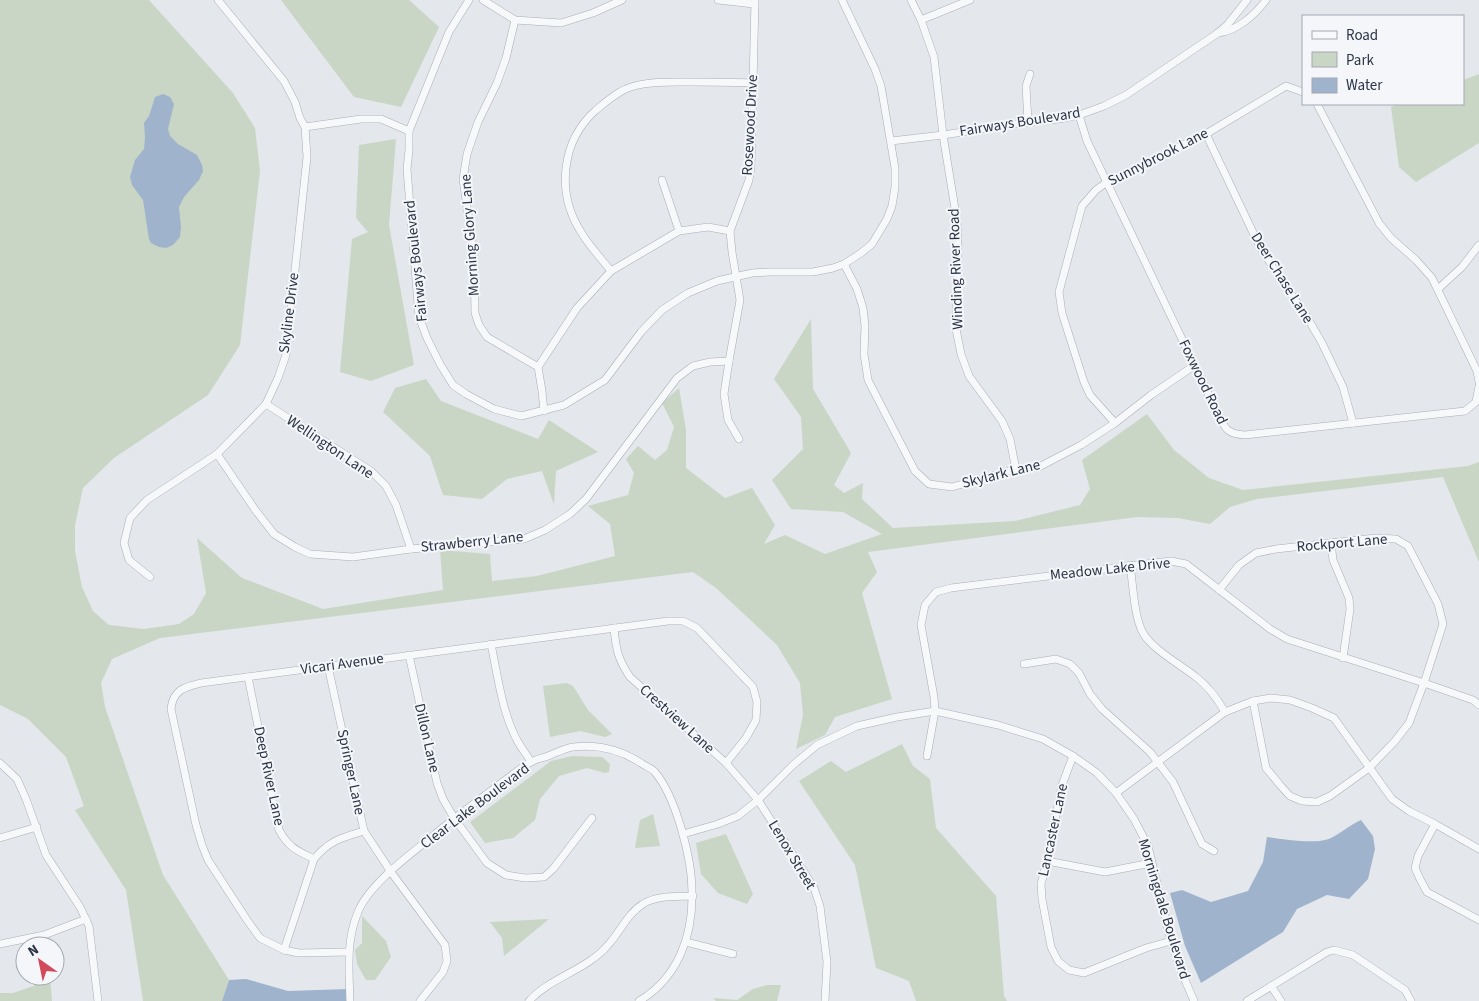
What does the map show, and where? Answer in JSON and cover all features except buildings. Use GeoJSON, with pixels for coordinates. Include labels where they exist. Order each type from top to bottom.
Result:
{"type":"FeatureCollection","features":[{"type":"Feature","properties":{"kind":"street","name":"Skyline Drive"},"geometry":{"type":"LineString","coordinates":[[150,577],[129,560],[124,543],[130,518],[147,500],[217,454],[266,404],[286,355],[307,157],[305,127],[284,81],[218,0]]}},
{"type":"Feature","properties":{"kind":"street","name":"Fairways Boulevard"},"geometry":{"type":"LineString","coordinates":[[469,0],[449,32],[409,130],[407,169],[420,317],[427,338],[453,385],[494,409],[521,416],[564,405],[605,380],[642,332],[662,310],[688,293],[717,281],[737,277],[769,272],[813,272],[833,268],[844,264],[872,244],[887,219],[892,206],[896,187],[895,168],[881,86],[876,69],[842,0]]}},
{"type":"Feature","properties":{"kind":"street"},"geometry":{"type":"LineString","coordinates":[[483,0],[515,20],[561,23],[593,13],[622,0]]}},
{"type":"Feature","properties":{"kind":"street"},"geometry":{"type":"LineString","coordinates":[[718,0],[755,2]]}},
{"type":"Feature","properties":{"kind":"street","name":"Winding River Road"},"geometry":{"type":"LineString","coordinates":[[911,0],[921,20],[934,58],[943,135],[957,221],[956,330],[961,354],[969,376],[1002,421],[1010,439],[1016,470]]}},
{"type":"Feature","properties":{"kind":"street"},"geometry":{"type":"LineString","coordinates":[[921,20],[970,0]]}},
{"type":"Feature","properties":{"kind":"street","name":"Fairways Boulevard"},"geometry":{"type":"LineString","coordinates":[[890,141],[1059,119],[1104,106],[1126,95],[1218,33],[1228,24],[1247,0]]}},
{"type":"Feature","properties":{"kind":"street","name":"Fairways Boulevard"},"geometry":{"type":"LineString","coordinates":[[1218,33],[1228,32],[1248,19],[1266,0]]}},
{"type":"Feature","properties":{"kind":"street","name":"Rosewood Drive"},"geometry":{"type":"LineString","coordinates":[[739,439],[728,420],[724,394],[740,300],[730,231],[749,180],[752,139],[755,2]]}},
{"type":"Feature","properties":{"kind":"street","name":"Morning Glory Lane"},"geometry":{"type":"LineString","coordinates":[[515,20],[506,58],[497,83],[478,122],[468,154],[463,179],[474,256],[475,313],[478,325],[487,337],[538,367]]}},
{"type":"Feature","properties":{"kind":"street"},"geometry":{"type":"LineString","coordinates":[[1028,122],[1026,86],[1030,74]]}},
{"type":"Feature","properties":{"kind":"street"},"geometry":{"type":"LineString","coordinates":[[611,271],[580,232],[566,193],[565,168],[570,147],[586,119],[605,102],[628,88],[645,83],[753,83]]}},
{"type":"Feature","properties":{"kind":"street","name":"Sunnybrook Lane"},"geometry":{"type":"LineString","coordinates":[[1115,423],[1090,395],[1062,313],[1059,292],[1082,206],[1096,190],[1107,182],[1206,134],[1286,86],[1302,92]]}},
{"type":"Feature","properties":{"kind":"street"},"geometry":{"type":"LineString","coordinates":[[1318,105],[1379,223],[1391,238],[1416,260],[1432,278],[1477,371],[1479,382]]}},
{"type":"Feature","properties":{"kind":"street","name":"Foxwood Road"},"geometry":{"type":"LineString","coordinates":[[1079,114],[1087,141],[1225,428],[1233,435],[1465,411],[1476,402],[1479,386]]}},
{"type":"Feature","properties":{"kind":"street"},"geometry":{"type":"LineString","coordinates":[[305,127],[361,119],[381,119],[409,130]]}},
{"type":"Feature","properties":{"kind":"street","name":"Deer Chase Lane"},"geometry":{"type":"LineString","coordinates":[[1206,134],[1259,245],[1304,312],[1322,343],[1343,387],[1353,423]]}},
{"type":"Feature","properties":{"kind":"street"},"geometry":{"type":"LineString","coordinates":[[662,180],[679,231]]}},
{"type":"Feature","properties":{"kind":"street"},"geometry":{"type":"LineString","coordinates":[[544,411],[538,367],[577,308],[611,271],[679,231],[708,227],[730,231]]}},
{"type":"Feature","properties":{"kind":"street"},"geometry":{"type":"LineString","coordinates":[[1438,289],[1462,267],[1479,245]]}},
{"type":"Feature","properties":{"kind":"street","name":"Skylark Lane"},"geometry":{"type":"LineString","coordinates":[[844,264],[857,290],[863,308],[865,326],[864,354],[868,380],[915,471],[929,484],[952,487],[1016,470],[1039,467],[1081,445],[1115,423],[1151,395],[1195,365]]}},
{"type":"Feature","properties":{"kind":"street","name":"Strawberry Lane"},"geometry":{"type":"LineString","coordinates":[[217,454],[274,534],[310,554],[353,557],[411,549],[524,539],[545,530],[570,514],[586,499],[677,378],[693,366],[710,362],[729,361]]}},
{"type":"Feature","properties":{"kind":"street","name":"Wellington Lane"},"geometry":{"type":"LineString","coordinates":[[266,404],[371,471],[386,486],[396,505],[411,549]]}},
{"type":"Feature","properties":{"kind":"street","name":"Rockport Lane"},"geometry":{"type":"LineString","coordinates":[[1219,590],[1238,564],[1256,553],[1376,538],[1396,539],[1408,546],[1438,604],[1443,624],[1409,723],[1369,768],[1330,796],[1317,802],[1302,801],[1290,796],[1266,768],[1253,701]]}},
{"type":"Feature","properties":{"kind":"street"},"geometry":{"type":"LineString","coordinates":[[1331,543],[1333,560],[1349,598],[1350,609],[1342,658]]}},
{"type":"Feature","properties":{"kind":"street","name":"Meadow Lake Drive"},"geometry":{"type":"LineString","coordinates":[[927,756],[935,712],[933,689],[920,625],[925,605],[936,592],[951,588],[1171,561],[1186,564],[1270,629],[1287,639],[1424,683],[1473,700],[1479,704]]}},
{"type":"Feature","properties":{"kind":"street"},"geometry":{"type":"LineString","coordinates":[[1130,565],[1138,619],[1143,634],[1156,647],[1215,694],[1225,712]]}},
{"type":"Feature","properties":{"kind":"street","name":"Vicari Avenue"},"geometry":{"type":"LineString","coordinates":[[348,952],[299,953],[284,950],[260,938],[208,860],[196,825],[171,709],[172,700],[182,688],[200,683],[668,620],[683,621],[697,628],[752,687],[758,702],[756,720],[746,738],[726,763]]}},
{"type":"Feature","properties":{"kind":"street","name":"Crestview Lane"},"geometry":{"type":"LineString","coordinates":[[614,628],[616,648],[621,663],[630,677],[726,763],[758,800]]}},
{"type":"Feature","properties":{"kind":"street"},"geometry":{"type":"LineString","coordinates":[[491,644],[503,702],[510,723],[518,742],[531,762]]}},
{"type":"Feature","properties":{"kind":"street","name":"Dillon Lane"},"geometry":{"type":"LineString","coordinates":[[408,655],[437,783],[443,799],[454,818],[488,863],[506,875],[525,878],[544,876],[553,869],[592,818]]}},
{"type":"Feature","properties":{"kind":"street"},"geometry":{"type":"LineString","coordinates":[[1024,664],[1056,659],[1070,664],[1079,673],[1090,694],[1102,709],[1150,752],[1173,782],[1202,844],[1214,851]]}},
{"type":"Feature","properties":{"kind":"street","name":"Springer Lane"},"geometry":{"type":"LineString","coordinates":[[328,666],[364,830],[390,872],[445,945],[447,962],[443,972],[420,1001]]}},
{"type":"Feature","properties":{"kind":"street","name":"Deep River Lane"},"geometry":{"type":"LineString","coordinates":[[248,677],[279,830],[286,843],[314,859]]}},
{"type":"Feature","properties":{"kind":"street"},"geometry":{"type":"LineString","coordinates":[[1116,793],[1225,712],[1253,701],[1271,698],[1290,700],[1334,718],[1392,799],[1409,811],[1478,846]]}},
{"type":"Feature","properties":{"kind":"street","name":"Morningdale Boulevard"},"geometry":{"type":"LineString","coordinates":[[683,834],[738,816],[817,745],[857,726],[897,717],[935,712],[1007,728],[1043,739],[1073,756],[1097,773],[1116,793],[1134,819],[1148,846],[1171,941],[1194,1001]]}},
{"type":"Feature","properties":{"kind":"street","name":"Clear Lake Boulevard"},"geometry":{"type":"LineString","coordinates":[[350,1001],[348,952],[358,910],[369,893],[390,872],[454,818],[531,762],[572,747],[603,747],[628,754],[653,771],[671,798],[683,834],[692,884],[693,912],[686,942],[677,962],[653,998],[639,1001]]}},
{"type":"Feature","properties":{"kind":"street","name":"Lancaster Lane"},"geometry":{"type":"LineString","coordinates":[[1073,756],[1062,785],[1041,884],[1051,947],[1058,961],[1069,970],[1084,973],[1146,948],[1171,941]]}},
{"type":"Feature","properties":{"kind":"street"},"geometry":{"type":"LineString","coordinates":[[0,763],[17,779],[37,827],[46,855],[80,907],[89,926],[98,1001]]}},
{"type":"Feature","properties":{"kind":"street","name":"Lenox Street"},"geometry":{"type":"LineString","coordinates":[[758,800],[814,888],[820,906],[827,962],[825,1001]]}},
{"type":"Feature","properties":{"kind":"street"},"geometry":{"type":"LineString","coordinates":[[1435,824],[1418,856],[1415,868],[1420,879],[1427,892],[1479,920]]}},
{"type":"Feature","properties":{"kind":"street"},"geometry":{"type":"LineString","coordinates":[[0,838],[37,827]]}},
{"type":"Feature","properties":{"kind":"street"},"geometry":{"type":"LineString","coordinates":[[284,950],[314,859],[324,848],[336,840],[364,830]]}},
{"type":"Feature","properties":{"kind":"street"},"geometry":{"type":"LineString","coordinates":[[1047,861],[1106,872],[1151,863]]}},
{"type":"Feature","properties":{"kind":"street"},"geometry":{"type":"LineString","coordinates":[[530,1001],[550,984],[590,962],[608,946],[629,917],[644,903],[662,898],[692,896]]}},
{"type":"Feature","properties":{"kind":"street"},"geometry":{"type":"LineString","coordinates":[[0,944],[44,935],[86,919]]}},
{"type":"Feature","properties":{"kind":"street"},"geometry":{"type":"LineString","coordinates":[[686,942],[733,954]]}},
{"type":"Feature","properties":{"kind":"street"},"geometry":{"type":"LineString","coordinates":[[1247,1001],[1327,952],[1334,950],[1353,955],[1368,964],[1405,990],[1411,1001]]}},
{"type":"Feature","properties":{"kind":"street"},"geometry":{"type":"LineString","coordinates":[[1272,986],[1281,1001]]}},
{"type":"Feature","properties":{"kind":"green space"},"geometry":{"type":"Polygon","coordinates":[[[0,0],[149,0],[233,93],[255,128],[260,171],[240,345],[208,395],[114,458],[83,488],[75,525],[75,551],[82,587],[93,611],[109,625],[144,629],[179,624],[194,614],[206,593],[197,538],[242,578],[323,609],[443,590],[440,550],[490,554],[492,581],[537,576],[615,556],[610,524],[588,506],[628,495],[634,473],[626,459],[638,446],[655,460],[667,450],[674,427],[662,403],[679,388],[686,430],[686,468],[725,498],[752,488],[775,525],[764,544],[785,535],[825,554],[882,534],[843,512],[791,509],[772,480],[803,449],[801,417],[774,379],[811,319],[813,389],[851,453],[834,485],[844,493],[863,483],[862,499],[893,528],[1015,521],[1080,505],[1090,489],[1082,460],[1147,414],[1174,450],[1209,478],[1243,490],[1468,466],[1479,462],[1479,562],[1443,477],[1257,499],[1230,507],[1210,524],[1178,518],[1137,517],[868,552],[877,572],[862,593],[892,699],[835,717],[825,735],[796,749],[803,715],[800,683],[777,645],[716,588],[693,572],[160,638],[112,659],[101,683],[105,707],[163,875],[229,980],[222,1001],[143,1001],[126,890],[75,810],[84,806],[66,757],[28,719],[0,705],[0,0]]]}},
{"type":"Feature","properties":{"kind":"green space"},"geometry":{"type":"Polygon","coordinates":[[[281,0],[409,0],[439,27],[401,107],[354,97],[281,0]]]}},
{"type":"Feature","properties":{"kind":"green space"},"geometry":{"type":"Polygon","coordinates":[[[1479,74],[1479,143],[1416,182],[1399,167],[1391,107],[1396,105],[1464,105],[1464,80],[1479,74]]]}},
{"type":"Feature","properties":{"kind":"green space"},"geometry":{"type":"Polygon","coordinates":[[[396,139],[389,225],[414,365],[371,381],[340,372],[352,239],[368,232],[356,218],[359,145],[396,139]]]}},
{"type":"Feature","properties":{"kind":"green space"},"geometry":{"type":"Polygon","coordinates":[[[426,379],[441,401],[538,439],[549,420],[598,452],[556,471],[554,505],[542,471],[507,479],[482,499],[443,495],[430,456],[383,412],[395,388],[426,379]]]}},
{"type":"Feature","properties":{"kind":"green space"},"geometry":{"type":"Polygon","coordinates":[[[567,683],[573,686],[588,710],[612,734],[605,737],[580,731],[550,737],[543,686],[567,683]]]}},
{"type":"Feature","properties":{"kind":"green space"},"geometry":{"type":"Polygon","coordinates":[[[902,744],[913,766],[930,779],[936,828],[996,896],[1004,996],[1007,1001],[916,1001],[909,981],[876,968],[855,865],[799,781],[831,761],[846,772],[902,744]]]}},
{"type":"Feature","properties":{"kind":"green space"},"geometry":{"type":"Polygon","coordinates":[[[572,756],[602,757],[610,764],[609,772],[605,773],[587,768],[559,776],[540,799],[535,820],[513,838],[485,843],[470,822],[551,761],[572,756]]]}},
{"type":"Feature","properties":{"kind":"green space"},"geometry":{"type":"Polygon","coordinates":[[[653,814],[660,846],[635,848],[640,820],[653,814]]]}},
{"type":"Feature","properties":{"kind":"green space"},"geometry":{"type":"Polygon","coordinates":[[[726,834],[753,894],[747,904],[718,893],[701,874],[696,843],[726,834]]]}},
{"type":"Feature","properties":{"kind":"green space"},"geometry":{"type":"Polygon","coordinates":[[[362,916],[386,941],[391,957],[375,980],[366,980],[357,964],[355,950],[362,943],[362,916]]]}},
{"type":"Feature","properties":{"kind":"green space"},"geometry":{"type":"Polygon","coordinates":[[[549,919],[504,956],[502,938],[490,922],[549,919]]]}},
{"type":"Feature","properties":{"kind":"green space"},"geometry":{"type":"Polygon","coordinates":[[[767,985],[781,985],[777,1001],[716,1001],[713,998],[737,1000],[753,989],[767,985]]]}},
{"type":"Feature","properties":{"kind":"green space"},"geometry":{"type":"Polygon","coordinates":[[[33,986],[51,986],[52,1001],[0,1001],[0,993],[13,993],[33,986]]]}},
{"type":"Feature","properties":{"kind":"water"},"geometry":{"type":"Polygon","coordinates":[[[163,94],[170,97],[174,104],[168,129],[170,136],[178,144],[197,155],[203,171],[199,180],[184,197],[179,207],[180,237],[173,245],[166,248],[151,243],[143,200],[132,185],[130,177],[135,160],[144,149],[144,123],[149,116],[155,97],[163,94]]]}},
{"type":"Feature","properties":{"kind":"water"},"geometry":{"type":"Polygon","coordinates":[[[1361,820],[1373,836],[1375,849],[1368,879],[1349,899],[1327,895],[1297,909],[1283,932],[1201,983],[1185,946],[1170,893],[1182,890],[1211,902],[1248,891],[1263,862],[1267,837],[1300,841],[1325,840],[1361,820]]]}},
{"type":"Feature","properties":{"kind":"water"},"geometry":{"type":"Polygon","coordinates":[[[246,979],[288,991],[348,989],[349,1001],[222,1001],[229,980],[246,979]]]}}]}
